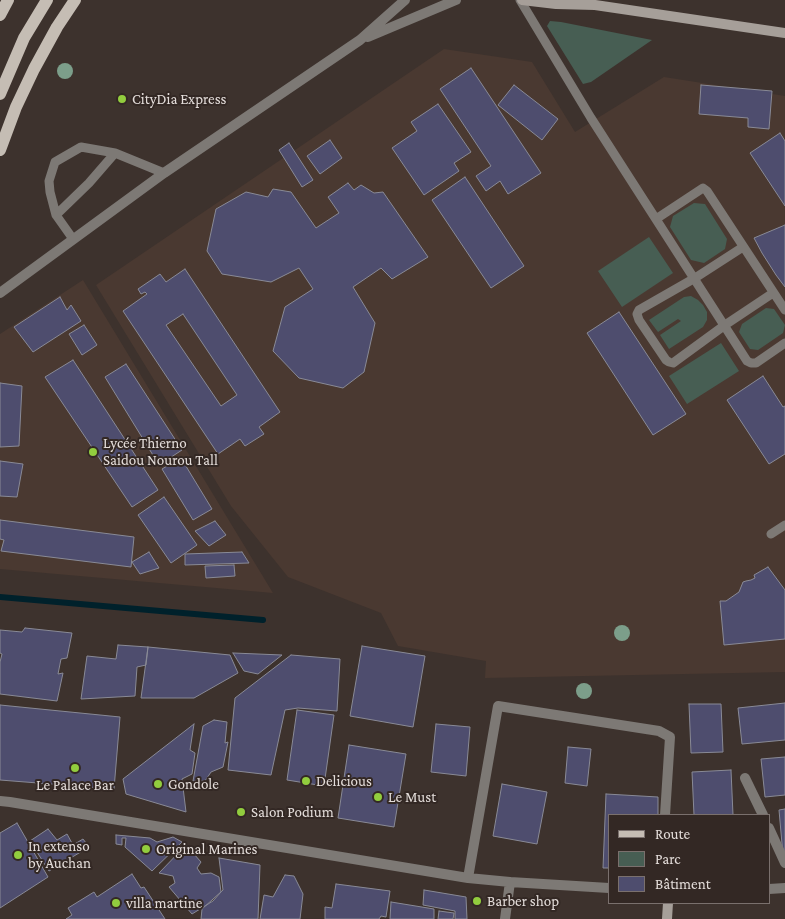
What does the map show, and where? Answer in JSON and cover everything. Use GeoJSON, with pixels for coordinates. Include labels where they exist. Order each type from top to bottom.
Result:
{"type":"FeatureCollection","features":[{"type":"Feature","properties":{"kind":"main road"},"geometry":{"type":"LineString","coordinates":[[0,15],[8,0]]}},
{"type":"Feature","properties":{"kind":"main road"},"geometry":{"type":"LineString","coordinates":[[0,94],[24,38],[47,0]]}},
{"type":"Feature","properties":{"kind":"main road"},"geometry":{"type":"LineString","coordinates":[[0,150],[16,107],[34,70],[57,27],[75,0]]}},
{"type":"Feature","properties":{"kind":"main road"},"geometry":{"type":"LineString","coordinates":[[521,0],[556,4],[595,4],[785,33]]}},
{"type":"Feature","properties":{"kind":"main road"},"geometry":{"type":"LineString","coordinates":[[585,0],[595,4]]}},
{"type":"Feature","properties":{"kind":"main road"},"geometry":{"type":"LineString","coordinates":[[667,919],[668,904]]}},
{"type":"Feature","properties":{"kind":"street"},"geometry":{"type":"LineString","coordinates":[[0,293],[164,173],[360,40],[405,0]]}},
{"type":"Feature","properties":{"kind":"street"},"geometry":{"type":"LineString","coordinates":[[360,40],[456,0]]}},
{"type":"Feature","properties":{"kind":"street"},"geometry":{"type":"LineString","coordinates":[[468,878],[498,706],[659,731],[670,737],[665,814]]}},
{"type":"Feature","properties":{"kind":"street"},"geometry":{"type":"LineString","coordinates":[[745,778],[763,814]]}},
{"type":"Feature","properties":{"kind":"street"},"geometry":{"type":"LineString","coordinates":[[0,802],[10,802],[468,878],[608,888]]}},
{"type":"Feature","properties":{"kind":"street"},"geometry":{"type":"LineString","coordinates":[[770,830],[785,863]]}},
{"type":"Feature","properties":{"kind":"street"},"geometry":{"type":"LineString","coordinates":[[505,919],[510,882]]}},
{"type":"Feature","properties":{"kind":"street"},"geometry":{"type":"LineString","coordinates":[[770,889],[785,888]]}},
{"type":"Feature","properties":{"kind":"lane"},"geometry":{"type":"LineString","coordinates":[[521,0],[591,118],[748,361],[756,363],[785,343]]}},
{"type":"Feature","properties":{"kind":"lane"},"geometry":{"type":"LineString","coordinates":[[73,239],[56,215],[50,192],[49,181],[55,162],[81,147],[114,153],[164,173]]}},
{"type":"Feature","properties":{"kind":"lane"},"geometry":{"type":"LineString","coordinates":[[56,215],[89,183],[114,153]]}},
{"type":"Feature","properties":{"kind":"lane"},"geometry":{"type":"LineString","coordinates":[[656,218],[703,188],[707,191],[785,310]]}},
{"type":"Feature","properties":{"kind":"lane"},"geometry":{"type":"LineString","coordinates":[[743,247],[695,278],[639,310],[637,314],[639,320],[666,360],[674,363],[725,325],[773,293]]}},
{"type":"Feature","properties":{"kind":"lane"},"geometry":{"type":"LineString","coordinates":[[771,534],[785,525]]}},
{"type":"Feature","properties":{"kind":"shaded area"},"geometry":{"type":"Polygon","coordinates":[[[444,49],[532,62],[575,132],[664,77],[785,96],[785,672],[485,678],[486,661],[398,646],[381,613],[288,577],[231,506],[96,285],[444,49]]]}},
{"type":"Feature","properties":{"kind":"shaded area","name":"Lycée Thierno Saidou Nourou Tall"},"geometry":{"type":"Polygon","coordinates":[[[83,280],[273,593],[0,569],[0,334],[83,280]]]}},
{"type":"Feature","properties":{"kind":"green space"},"geometry":{"type":"Polygon","coordinates":[[[550,21],[652,40],[591,82],[583,84],[547,26],[550,21]]]}},
{"type":"Feature","properties":{"kind":"green space"},"geometry":{"type":"Polygon","coordinates":[[[694,203],[705,204],[727,239],[725,249],[704,263],[691,260],[670,227],[673,216],[694,203]]]}},
{"type":"Feature","properties":{"kind":"green space"},"geometry":{"type":"Polygon","coordinates":[[[649,237],[673,273],[622,307],[598,271],[649,237]]]}},
{"type":"Feature","properties":{"kind":"green space"},"geometry":{"type":"Polygon","coordinates":[[[691,296],[703,305],[707,312],[707,320],[703,327],[669,349],[660,335],[681,321],[678,319],[658,332],[649,320],[684,297],[691,296]]]}},
{"type":"Feature","properties":{"kind":"green space"},"geometry":{"type":"Polygon","coordinates":[[[766,308],[774,309],[785,325],[783,333],[758,350],[750,349],[739,332],[742,324],[766,308]]]}},
{"type":"Feature","properties":{"kind":"green space"},"geometry":{"type":"Polygon","coordinates":[[[721,343],[739,371],[687,404],[669,376],[721,343]]]}},
{"type":"Feature","properties":{"kind":"building"},"geometry":{"type":"Polygon","coordinates":[[[471,68],[541,173],[508,194],[500,181],[486,191],[476,176],[491,166],[440,89],[471,68]]]}},
{"type":"Feature","properties":{"kind":"building"},"geometry":{"type":"Polygon","coordinates":[[[514,85],[558,119],[542,140],[498,105],[514,85]]]}},
{"type":"Feature","properties":{"kind":"building"},"geometry":{"type":"Polygon","coordinates":[[[701,85],[772,91],[769,129],[748,127],[748,118],[699,114],[701,85]]]}},
{"type":"Feature","properties":{"kind":"building"},"geometry":{"type":"Polygon","coordinates":[[[438,104],[471,152],[454,163],[459,171],[424,195],[392,148],[417,131],[411,122],[438,104]]]}},
{"type":"Feature","properties":{"kind":"building"},"geometry":{"type":"Polygon","coordinates":[[[780,133],[785,141],[785,206],[750,153],[780,133]]]}},
{"type":"Feature","properties":{"kind":"building"},"geometry":{"type":"Polygon","coordinates":[[[330,140],[342,158],[320,174],[307,156],[330,140]]]}},
{"type":"Feature","properties":{"kind":"building"},"geometry":{"type":"Polygon","coordinates":[[[289,143],[313,180],[302,187],[279,150],[289,143]]]}},
{"type":"Feature","properties":{"kind":"building"},"geometry":{"type":"Polygon","coordinates":[[[465,177],[524,266],[491,288],[432,200],[465,177]]]}},
{"type":"Feature","properties":{"kind":"building"},"geometry":{"type":"Polygon","coordinates":[[[348,183],[354,190],[361,185],[374,193],[383,192],[428,257],[392,279],[381,268],[353,287],[375,323],[364,372],[343,388],[299,378],[273,351],[285,307],[313,289],[299,268],[271,282],[222,274],[207,251],[216,209],[246,192],[268,197],[273,189],[291,192],[316,228],[339,213],[328,197],[348,183]]]}},
{"type":"Feature","properties":{"kind":"building"},"geometry":{"type":"Polygon","coordinates":[[[785,225],[785,287],[754,238],[785,225]]]}},
{"type":"Feature","properties":{"kind":"building"},"geometry":{"type":"Polygon","coordinates":[[[185,269],[280,412],[259,427],[264,434],[245,446],[240,439],[218,454],[123,311],[147,294],[145,292],[141,294],[138,289],[160,274],[166,282],[185,269]],[[183,314],[166,325],[221,406],[237,395],[183,314]]]}},
{"type":"Feature","properties":{"kind":"building"},"geometry":{"type":"Polygon","coordinates":[[[60,297],[67,310],[71,305],[81,321],[33,352],[14,327],[60,297]]]}},
{"type":"Feature","properties":{"kind":"building"},"geometry":{"type":"Polygon","coordinates":[[[619,312],[686,414],[653,435],[587,333],[619,312]]]}},
{"type":"Feature","properties":{"kind":"building"},"geometry":{"type":"Polygon","coordinates":[[[84,325],[97,345],[82,355],[69,334],[84,325]]]}},
{"type":"Feature","properties":{"kind":"building"},"geometry":{"type":"Polygon","coordinates":[[[73,360],[158,490],[132,507],[45,377],[73,360]]]}},
{"type":"Feature","properties":{"kind":"building"},"geometry":{"type":"Polygon","coordinates":[[[126,364],[182,450],[159,465],[105,377],[126,364]]]}},
{"type":"Feature","properties":{"kind":"building"},"geometry":{"type":"Polygon","coordinates":[[[763,376],[783,407],[785,406],[785,454],[769,464],[727,400],[763,376]]]}},
{"type":"Feature","properties":{"kind":"building"},"geometry":{"type":"Polygon","coordinates":[[[0,383],[22,386],[19,446],[0,447],[0,383]]]}},
{"type":"Feature","properties":{"kind":"building"},"geometry":{"type":"Polygon","coordinates":[[[181,458],[212,509],[193,520],[162,469],[181,458]]]}},
{"type":"Feature","properties":{"kind":"building"},"geometry":{"type":"Polygon","coordinates":[[[0,461],[23,464],[17,497],[0,496],[0,461]]]}},
{"type":"Feature","properties":{"kind":"building"},"geometry":{"type":"Polygon","coordinates":[[[164,497],[197,545],[171,563],[138,515],[164,497]]]}},
{"type":"Feature","properties":{"kind":"building"},"geometry":{"type":"Polygon","coordinates":[[[0,520],[134,537],[131,567],[1,551],[4,540],[0,539],[0,520]]]}},
{"type":"Feature","properties":{"kind":"building"},"geometry":{"type":"Polygon","coordinates":[[[215,521],[226,535],[209,546],[195,531],[215,521]]]}},
{"type":"Feature","properties":{"kind":"building"},"geometry":{"type":"Polygon","coordinates":[[[149,552],[159,568],[140,574],[132,562],[149,552]]]}},
{"type":"Feature","properties":{"kind":"building"},"geometry":{"type":"Polygon","coordinates":[[[242,552],[249,563],[185,565],[185,554],[242,552]]]}},
{"type":"Feature","properties":{"kind":"building"},"geometry":{"type":"Polygon","coordinates":[[[234,565],[235,576],[206,578],[205,566],[234,565]]]}},
{"type":"Feature","properties":{"kind":"building"},"geometry":{"type":"Polygon","coordinates":[[[768,567],[785,590],[785,639],[724,645],[720,601],[726,601],[739,592],[743,582],[755,578],[754,575],[768,567]]]}},
{"type":"Feature","properties":{"kind":"building"},"geometry":{"type":"Polygon","coordinates":[[[25,628],[72,633],[67,658],[61,659],[58,674],[63,673],[57,701],[0,694],[0,662],[2,654],[0,653],[0,630],[22,632],[25,628]]]}},
{"type":"Feature","properties":{"kind":"building"},"geometry":{"type":"Polygon","coordinates":[[[118,645],[148,647],[146,665],[137,667],[135,696],[81,699],[87,656],[116,659],[118,645]]]}},
{"type":"Feature","properties":{"kind":"building"},"geometry":{"type":"Polygon","coordinates":[[[362,646],[425,656],[413,727],[350,716],[362,646]]]}},
{"type":"Feature","properties":{"kind":"building"},"geometry":{"type":"Polygon","coordinates":[[[148,647],[230,655],[238,673],[194,698],[141,698],[148,647]]]}},
{"type":"Feature","properties":{"kind":"building"},"geometry":{"type":"Polygon","coordinates":[[[233,653],[282,655],[258,674],[244,671],[233,653]]]}},
{"type":"Feature","properties":{"kind":"building"},"geometry":{"type":"Polygon","coordinates":[[[291,655],[340,659],[337,711],[298,708],[285,710],[271,775],[228,770],[235,698],[291,655]]]}},
{"type":"Feature","properties":{"kind":"building"},"geometry":{"type":"Polygon","coordinates":[[[785,703],[785,740],[742,744],[738,708],[785,703]]]}},
{"type":"Feature","properties":{"kind":"building"},"geometry":{"type":"Polygon","coordinates":[[[689,704],[721,704],[723,752],[691,753],[689,704]]]}},
{"type":"Feature","properties":{"kind":"building"},"geometry":{"type":"Polygon","coordinates":[[[0,705],[120,717],[114,789],[0,780],[0,705]]]}},
{"type":"Feature","properties":{"kind":"building"},"geometry":{"type":"Polygon","coordinates":[[[297,710],[334,715],[324,786],[287,780],[297,710]]]}},
{"type":"Feature","properties":{"kind":"building"},"geometry":{"type":"Polygon","coordinates":[[[214,720],[227,722],[225,743],[228,742],[223,767],[211,772],[205,781],[193,781],[203,726],[214,720]]]}},
{"type":"Feature","properties":{"kind":"building"},"geometry":{"type":"Polygon","coordinates":[[[194,724],[190,750],[195,753],[192,774],[182,779],[186,812],[126,794],[123,779],[194,724]]]}},
{"type":"Feature","properties":{"kind":"building"},"geometry":{"type":"Polygon","coordinates":[[[436,724],[470,727],[466,776],[431,772],[436,724]]]}},
{"type":"Feature","properties":{"kind":"building"},"geometry":{"type":"Polygon","coordinates":[[[349,745],[406,754],[394,827],[338,818],[349,745]]]}},
{"type":"Feature","properties":{"kind":"building"},"geometry":{"type":"Polygon","coordinates":[[[568,747],[591,749],[587,786],[565,783],[568,747]]]}},
{"type":"Feature","properties":{"kind":"building"},"geometry":{"type":"Polygon","coordinates":[[[785,757],[785,795],[765,797],[761,759],[785,757]]]}},
{"type":"Feature","properties":{"kind":"building"},"geometry":{"type":"Polygon","coordinates":[[[731,770],[733,814],[694,814],[692,772],[731,770]]]}},
{"type":"Feature","properties":{"kind":"building"},"geometry":{"type":"Polygon","coordinates":[[[502,784],[547,792],[537,844],[493,836],[502,784]]]}},
{"type":"Feature","properties":{"kind":"building"},"geometry":{"type":"Polygon","coordinates":[[[606,794],[658,797],[658,814],[608,814],[608,868],[603,868],[606,794]]]}},
{"type":"Feature","properties":{"kind":"building"},"geometry":{"type":"Polygon","coordinates":[[[785,809],[785,854],[783,855],[779,810],[785,809]]]}},
{"type":"Feature","properties":{"kind":"building","name":"In extenso by Auchan"},"geometry":{"type":"Polygon","coordinates":[[[17,823],[48,877],[0,908],[0,833],[17,823]]]}},
{"type":"Feature","properties":{"kind":"building"},"geometry":{"type":"Polygon","coordinates":[[[48,829],[57,840],[67,834],[73,845],[83,839],[89,847],[49,871],[30,841],[48,829]]]}},
{"type":"Feature","properties":{"kind":"building"},"geometry":{"type":"Polygon","coordinates":[[[116,835],[150,838],[157,842],[173,837],[182,842],[152,871],[125,847],[126,838],[122,838],[122,845],[116,844],[116,835]]]}},
{"type":"Feature","properties":{"kind":"building"},"geometry":{"type":"Polygon","coordinates":[[[186,845],[201,862],[197,868],[201,874],[211,873],[219,877],[221,892],[213,901],[192,914],[169,887],[175,883],[173,876],[159,873],[186,845]]]}},
{"type":"Feature","properties":{"kind":"building"},"geometry":{"type":"Polygon","coordinates":[[[219,858],[260,865],[258,919],[201,919],[202,909],[223,890],[219,858]]]}},
{"type":"Feature","properties":{"kind":"building","name":"villa martine"},"geometry":{"type":"Polygon","coordinates":[[[132,874],[141,888],[144,887],[165,919],[66,919],[72,915],[68,908],[94,892],[97,897],[132,874]]]}},
{"type":"Feature","properties":{"kind":"building"},"geometry":{"type":"Polygon","coordinates":[[[285,875],[294,876],[303,894],[300,919],[260,919],[264,895],[273,897],[285,875]]]}},
{"type":"Feature","properties":{"kind":"building"},"geometry":{"type":"Polygon","coordinates":[[[336,884],[390,891],[386,917],[381,916],[379,919],[325,919],[325,907],[332,908],[336,884]]]}},
{"type":"Feature","properties":{"kind":"building"},"geometry":{"type":"Polygon","coordinates":[[[424,890],[466,897],[467,919],[455,919],[455,911],[423,905],[424,890]]]}},
{"type":"Feature","properties":{"kind":"building"},"geometry":{"type":"Polygon","coordinates":[[[391,902],[434,909],[434,919],[390,919],[391,902]]]}},
{"type":"Feature","properties":{"kind":"building"},"geometry":{"type":"Polygon","coordinates":[[[439,911],[454,913],[453,919],[438,919],[439,911]]]}},
{"type":"Feature","properties":{"kind":"waterway"},"geometry":{"type":"LineString","coordinates":[[0,597],[263,620]]}},
{"type":"Feature","properties":{"kind":"place","name":"CityDia Express"},"geometry":{"type":"Point","coordinates":[122,99]}},
{"type":"Feature","properties":{"kind":"place","name":"Lycée Thierno Saidou Nourou Tall"},"geometry":{"type":"Point","coordinates":[93,452]}},
{"type":"Feature","properties":{"kind":"place","name":"Le Palace Bar"},"geometry":{"type":"Point","coordinates":[75,768]}},
{"type":"Feature","properties":{"kind":"place","name":"Delicious"},"geometry":{"type":"Point","coordinates":[306,781]}},
{"type":"Feature","properties":{"kind":"place","name":"Gondole"},"geometry":{"type":"Point","coordinates":[158,784]}},
{"type":"Feature","properties":{"kind":"place","name":"Le Must"},"geometry":{"type":"Point","coordinates":[378,797]}},
{"type":"Feature","properties":{"kind":"place","name":"Salon Podium"},"geometry":{"type":"Point","coordinates":[241,812]}},
{"type":"Feature","properties":{"kind":"place","name":"Original Marines"},"geometry":{"type":"Point","coordinates":[146,849]}},
{"type":"Feature","properties":{"kind":"place","name":"In extenso by Auchan"},"geometry":{"type":"Point","coordinates":[18,855]}},
{"type":"Feature","properties":{"kind":"place","name":"Barber shop"},"geometry":{"type":"Point","coordinates":[477,901]}},
{"type":"Feature","properties":{"kind":"place","name":"villa martine"},"geometry":{"type":"Point","coordinates":[116,903]}}]}
